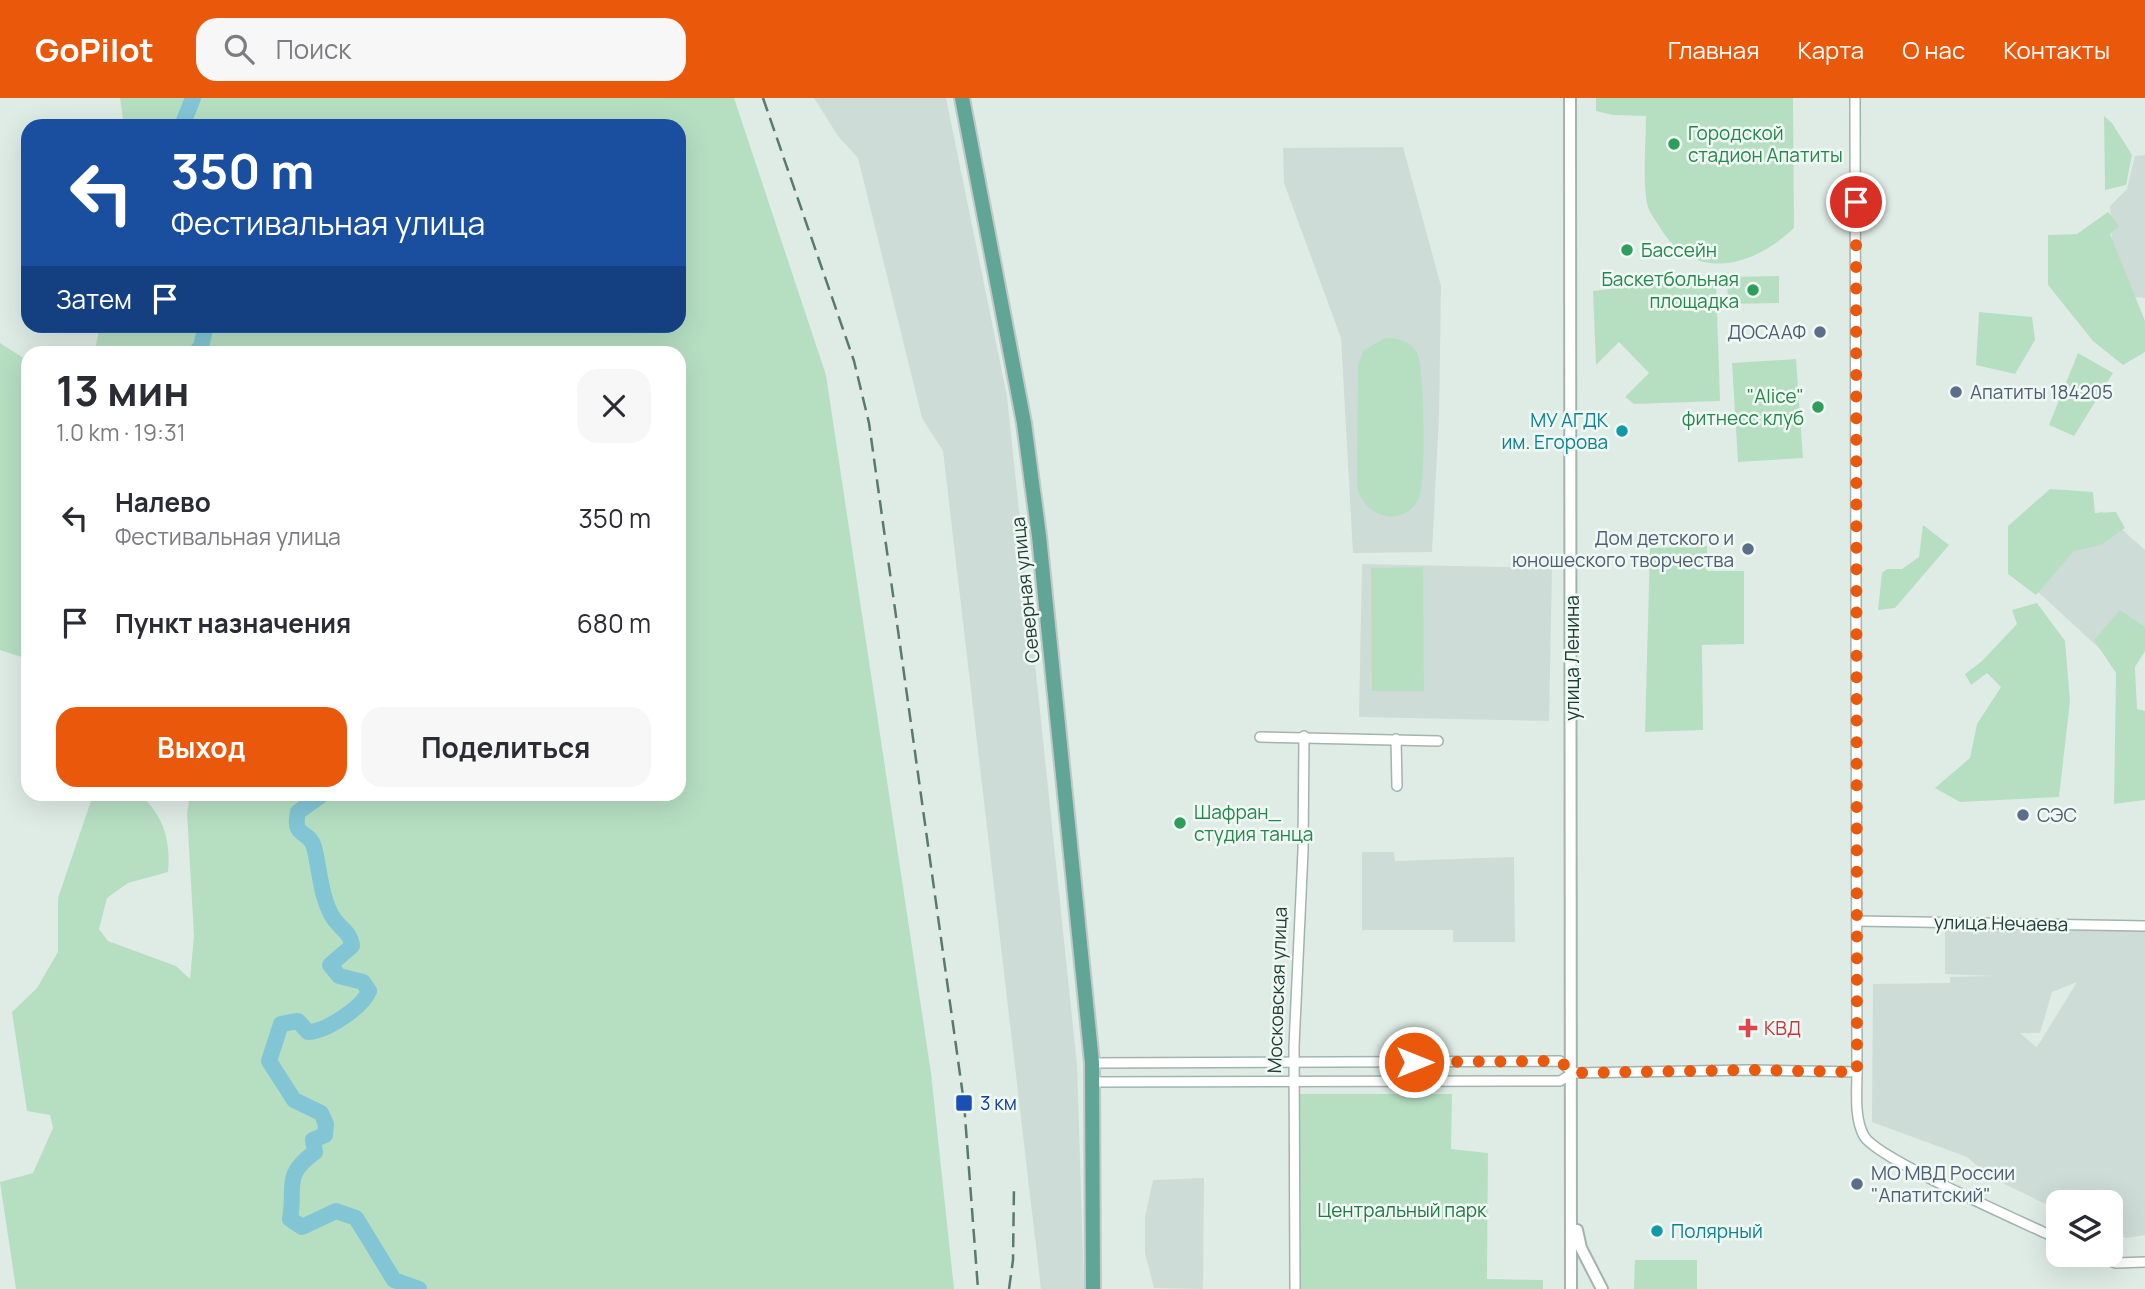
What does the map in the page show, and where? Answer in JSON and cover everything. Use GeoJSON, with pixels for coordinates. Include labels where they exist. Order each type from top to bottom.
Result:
{"type":"FeatureCollection","features":[{"type":"Feature","properties":{"kind":"main road","name":"Северная улица"},"geometry":{"type":"LineString","coordinates":[[962,98],[1027,448],[1054,676],[1093,1082]]}},
{"type":"Feature","properties":{"kind":"main road"},"geometry":{"type":"LineString","coordinates":[[1093,1082],[1093,1289]]}},
{"type":"Feature","properties":{"kind":"street","name":"улица Ленина"},"geometry":{"type":"LineString","coordinates":[[1570,98],[1573,1073],[1571,1289]]}},
{"type":"Feature","properties":{"kind":"street"},"geometry":{"type":"LineString","coordinates":[[1855,98],[1857,1072],[1860,1126],[1871,1144],[1916,1171],[2046,1233]]}},
{"type":"Feature","properties":{"kind":"street","name":"Московская улица"},"geometry":{"type":"LineString","coordinates":[[1294,1289],[1294,1062],[1304,736]]}},
{"type":"Feature","properties":{"kind":"street"},"geometry":{"type":"LineString","coordinates":[[1260,737],[1438,741]]}},
{"type":"Feature","properties":{"kind":"street"},"geometry":{"type":"LineString","coordinates":[[1396,739],[1397,786]]}},
{"type":"Feature","properties":{"kind":"street","name":"улица Нечаева"},"geometry":{"type":"LineString","coordinates":[[1857,921],[2145,926]]}},
{"type":"Feature","properties":{"kind":"street"},"geometry":{"type":"LineString","coordinates":[[1092,1063],[1560,1061],[1573,1073]]}},
{"type":"Feature","properties":{"kind":"street"},"geometry":{"type":"LineString","coordinates":[[1093,1082],[1560,1081],[1573,1073],[1749,1070],[1857,1072]]}},
{"type":"Feature","properties":{"kind":"street","name":"улица Ленина"},"geometry":{"type":"LineString","coordinates":[[1573,1217],[1581,1248],[1602,1289]]}},
{"type":"Feature","properties":{"kind":"street"},"geometry":{"type":"LineString","coordinates":[[2123,1263],[2145,1262]]}},
{"type":"Feature","properties":{"kind":"shaded area"},"geometry":{"type":"Polygon","coordinates":[[[814,98],[946,98],[1007,396],[1077,1065],[1084,1289],[1041,1289],[943,451],[922,418],[858,158],[838,136],[814,98]]]}},
{"type":"Feature","properties":{"kind":"shaded area"},"geometry":{"type":"Polygon","coordinates":[[[1403,147],[1441,286],[1439,416],[1432,552],[1353,553],[1341,338],[1284,183],[1283,148],[1403,147]]]}},
{"type":"Feature","properties":{"kind":"shaded area"},"geometry":{"type":"Polygon","coordinates":[[[2145,155],[2145,298],[2127,296],[2113,263],[2110,206],[2127,189],[2135,156],[2145,155]]]}},
{"type":"Feature","properties":{"kind":"shaded area"},"geometry":{"type":"Polygon","coordinates":[[[2101,511],[2145,550],[2145,650],[2125,672],[2036,590],[2101,511]]]}},
{"type":"Feature","properties":{"kind":"shaded area"},"geometry":{"type":"Polygon","coordinates":[[[1362,564],[1552,568],[1549,721],[1359,717],[1362,564]]]}},
{"type":"Feature","properties":{"kind":"shaded area"},"geometry":{"type":"Polygon","coordinates":[[[1362,852],[1394,852],[1395,861],[1514,857],[1515,942],[1453,942],[1453,930],[1362,930],[1362,852]]]}},
{"type":"Feature","properties":{"kind":"shaded area"},"geometry":{"type":"Polygon","coordinates":[[[2087,925],[2145,926],[2145,1235],[2123,1237],[2123,1190],[2046,1190],[2046,1204],[1992,1178],[1967,1157],[1872,1122],[1873,984],[1950,983],[1950,977],[1995,976],[1945,974],[1945,928],[2089,931],[2087,925]],[[2077,982],[2052,992],[2040,1033],[2020,1033],[2036,1047],[2077,982]]]}},
{"type":"Feature","properties":{"kind":"shaded area"},"geometry":{"type":"Polygon","coordinates":[[[1204,1178],[1203,1289],[1154,1288],[1145,1253],[1145,1217],[1153,1180],[1204,1178]]]}},
{"type":"Feature","properties":{"kind":"green space"},"geometry":{"type":"Polygon","coordinates":[[[120,98],[734,98],[826,375],[931,1073],[954,1289],[16,1289],[0,1182],[33,1173],[53,1128],[50,1115],[27,1111],[12,1012],[37,988],[58,952],[58,898],[91,801],[147,801],[164,830],[168,850],[168,872],[128,883],[107,898],[99,929],[108,941],[176,966],[190,979],[194,936],[187,813],[189,801],[686,801],[686,346],[96,346],[98,333],[686,333],[686,119],[123,119],[120,98]]]}},
{"type":"Feature","properties":{"kind":"green space"},"geometry":{"type":"Polygon","coordinates":[[[1596,98],[1793,98],[1794,228],[1778,241],[1742,260],[1706,262],[1689,256],[1673,244],[1648,207],[1645,176],[1646,116],[1613,115],[1596,111],[1596,98]]]}},
{"type":"Feature","properties":{"kind":"green space"},"geometry":{"type":"Polygon","coordinates":[[[2104,116],[2112,123],[2132,155],[2126,185],[2105,190],[2104,116]]]}},
{"type":"Feature","properties":{"kind":"green space"},"geometry":{"type":"Polygon","coordinates":[[[2108,212],[2119,226],[2110,234],[2145,321],[2145,352],[2123,365],[2093,341],[2048,285],[2048,235],[2077,234],[2108,212]]]}},
{"type":"Feature","properties":{"kind":"green space","name":"Баскетбольная площадка"},"geometry":{"type":"Polygon","coordinates":[[[1779,276],[1779,303],[1728,304],[1727,277],[1779,276]]]}},
{"type":"Feature","properties":{"kind":"green space"},"geometry":{"type":"Polygon","coordinates":[[[1716,281],[1720,401],[1634,404],[1625,397],[1649,373],[1619,342],[1596,365],[1593,291],[1661,283],[1716,281]]]}},
{"type":"Feature","properties":{"kind":"green space"},"geometry":{"type":"Polygon","coordinates":[[[1979,312],[2032,317],[2035,340],[2015,374],[1976,365],[1979,312]]]}},
{"type":"Feature","properties":{"kind":"green space"},"geometry":{"type":"Polygon","coordinates":[[[1385,338],[1403,341],[1411,346],[1420,362],[1422,379],[1424,449],[1419,498],[1404,514],[1394,516],[1375,512],[1360,497],[1357,486],[1358,365],[1364,350],[1385,338]]]}},
{"type":"Feature","properties":{"kind":"green space"},"geometry":{"type":"Polygon","coordinates":[[[0,343],[21,356],[21,657],[0,650],[0,343]]]}},
{"type":"Feature","properties":{"kind":"green space"},"geometry":{"type":"Polygon","coordinates":[[[2078,353],[2113,373],[2074,436],[2049,425],[2078,353]]]}},
{"type":"Feature","properties":{"kind":"green space"},"geometry":{"type":"Polygon","coordinates":[[[1796,359],[1803,458],[1738,462],[1732,363],[1796,359]]]}},
{"type":"Feature","properties":{"kind":"green space"},"geometry":{"type":"Polygon","coordinates":[[[2050,489],[2093,492],[2095,513],[2116,512],[2125,528],[2101,545],[2074,551],[2036,595],[2008,574],[2008,526],[2050,489]]]}},
{"type":"Feature","properties":{"kind":"green space"},"geometry":{"type":"Polygon","coordinates":[[[1923,525],[1949,545],[1895,608],[1878,610],[1882,573],[1887,569],[1902,569],[1919,557],[1923,525]]]}},
{"type":"Feature","properties":{"kind":"green space"},"geometry":{"type":"Polygon","coordinates":[[[1707,546],[1707,571],[1744,571],[1744,644],[1702,645],[1703,730],[1645,732],[1650,548],[1707,546]]]}},
{"type":"Feature","properties":{"kind":"green space"},"geometry":{"type":"Polygon","coordinates":[[[1423,567],[1424,691],[1372,691],[1371,568],[1423,567]]]}},
{"type":"Feature","properties":{"kind":"green space"},"geometry":{"type":"Polygon","coordinates":[[[2037,603],[2065,641],[2070,701],[2059,797],[1960,802],[1935,788],[1970,758],[1977,724],[2001,687],[1987,673],[1971,685],[1965,674],[1981,662],[2017,624],[2012,610],[2037,603]]]}},
{"type":"Feature","properties":{"kind":"green space"},"geometry":{"type":"Polygon","coordinates":[[[2120,610],[2145,627],[2145,651],[2135,667],[2137,709],[2145,711],[2145,800],[2114,804],[2116,673],[2094,640],[2120,610]]]}},
{"type":"Feature","properties":{"kind":"green space","name":"Центральный парк"},"geometry":{"type":"Polygon","coordinates":[[[1299,1094],[1452,1094],[1451,1149],[1488,1153],[1487,1279],[1543,1280],[1543,1289],[1300,1289],[1299,1094]]]}},
{"type":"Feature","properties":{"kind":"green space"},"geometry":{"type":"Polygon","coordinates":[[[1635,1260],[1697,1260],[1697,1289],[1634,1289],[1635,1260]]]}},
{"type":"Feature","properties":{"kind":"waterway"},"geometry":{"type":"LineString","coordinates":[[185,119],[193,98]]}},
{"type":"Feature","properties":{"kind":"waterway"},"geometry":{"type":"LineString","coordinates":[[201,346],[204,333]]}},
{"type":"Feature","properties":{"kind":"waterway"},"geometry":{"type":"LineString","coordinates":[[313,801],[298,812],[297,826],[312,841],[328,908],[347,934],[352,946],[330,965],[339,976],[363,982],[369,991],[359,1005],[324,1028],[308,1032],[298,1021],[281,1024],[269,1061],[294,1100],[321,1113],[326,1124],[325,1135],[313,1140],[315,1152],[294,1175],[290,1219],[302,1227],[336,1211],[356,1218],[394,1280],[419,1289]]}},
{"type":"Feature","properties":{"kind":"railway"},"geometry":{"type":"LineString","coordinates":[[763,98],[854,361],[869,423],[964,1103],[978,1289]]}},
{"type":"Feature","properties":{"kind":"railway"},"geometry":{"type":"LineString","coordinates":[[1009,1289],[1013,1260],[1014,1186]]}},
{"type":"Feature","properties":{"kind":"place","name":"Городской стадион Апатиты"},"geometry":{"type":"Point","coordinates":[1674,144]}},
{"type":"Feature","properties":{"kind":"place","name":"Бассейн"},"geometry":{"type":"Point","coordinates":[1627,250]}},
{"type":"Feature","properties":{"kind":"place","name":"Баскетбольная площадка"},"geometry":{"type":"Point","coordinates":[1753,290]}},
{"type":"Feature","properties":{"kind":"place","name":"ДОСААФ"},"geometry":{"type":"Point","coordinates":[1820,332]}},
{"type":"Feature","properties":{"kind":"place","name":"Апатиты 184205"},"geometry":{"type":"Point","coordinates":[1956,392]}},
{"type":"Feature","properties":{"kind":"place","name":"\"Alice\" фитнесс клуб"},"geometry":{"type":"Point","coordinates":[1818,407]}},
{"type":"Feature","properties":{"kind":"place","name":"МУ АГДК им. Егорова"},"geometry":{"type":"Point","coordinates":[1622,431]}},
{"type":"Feature","properties":{"kind":"place","name":"Дом детского и юношеского творчества"},"geometry":{"type":"Point","coordinates":[1748,549]}},
{"type":"Feature","properties":{"kind":"place","name":"СЭС"},"geometry":{"type":"Point","coordinates":[2023,815]}},
{"type":"Feature","properties":{"kind":"place","name":"Шафран_ студия танца"},"geometry":{"type":"Point","coordinates":[1180,823]}},
{"type":"Feature","properties":{"kind":"place","name":"КВД"},"geometry":{"type":"Point","coordinates":[1748,1028]}},
{"type":"Feature","properties":{"kind":"place","name":"3 км"},"geometry":{"type":"Point","coordinates":[964,1103]}},
{"type":"Feature","properties":{"kind":"place","name":"МО МВД России \"Апатитский\""},"geometry":{"type":"Point","coordinates":[1857,1184]}},
{"type":"Feature","properties":{"kind":"place","name":"Полярный"},"geometry":{"type":"Point","coordinates":[1657,1231]}},
{"type":"Feature","properties":{"kind":"route"},"geometry":{"type":"LineString","coordinates":[[1414,1062],[1560,1061],[1573,1073],[1749,1070],[1857,1072],[1856,202]]}}]}
